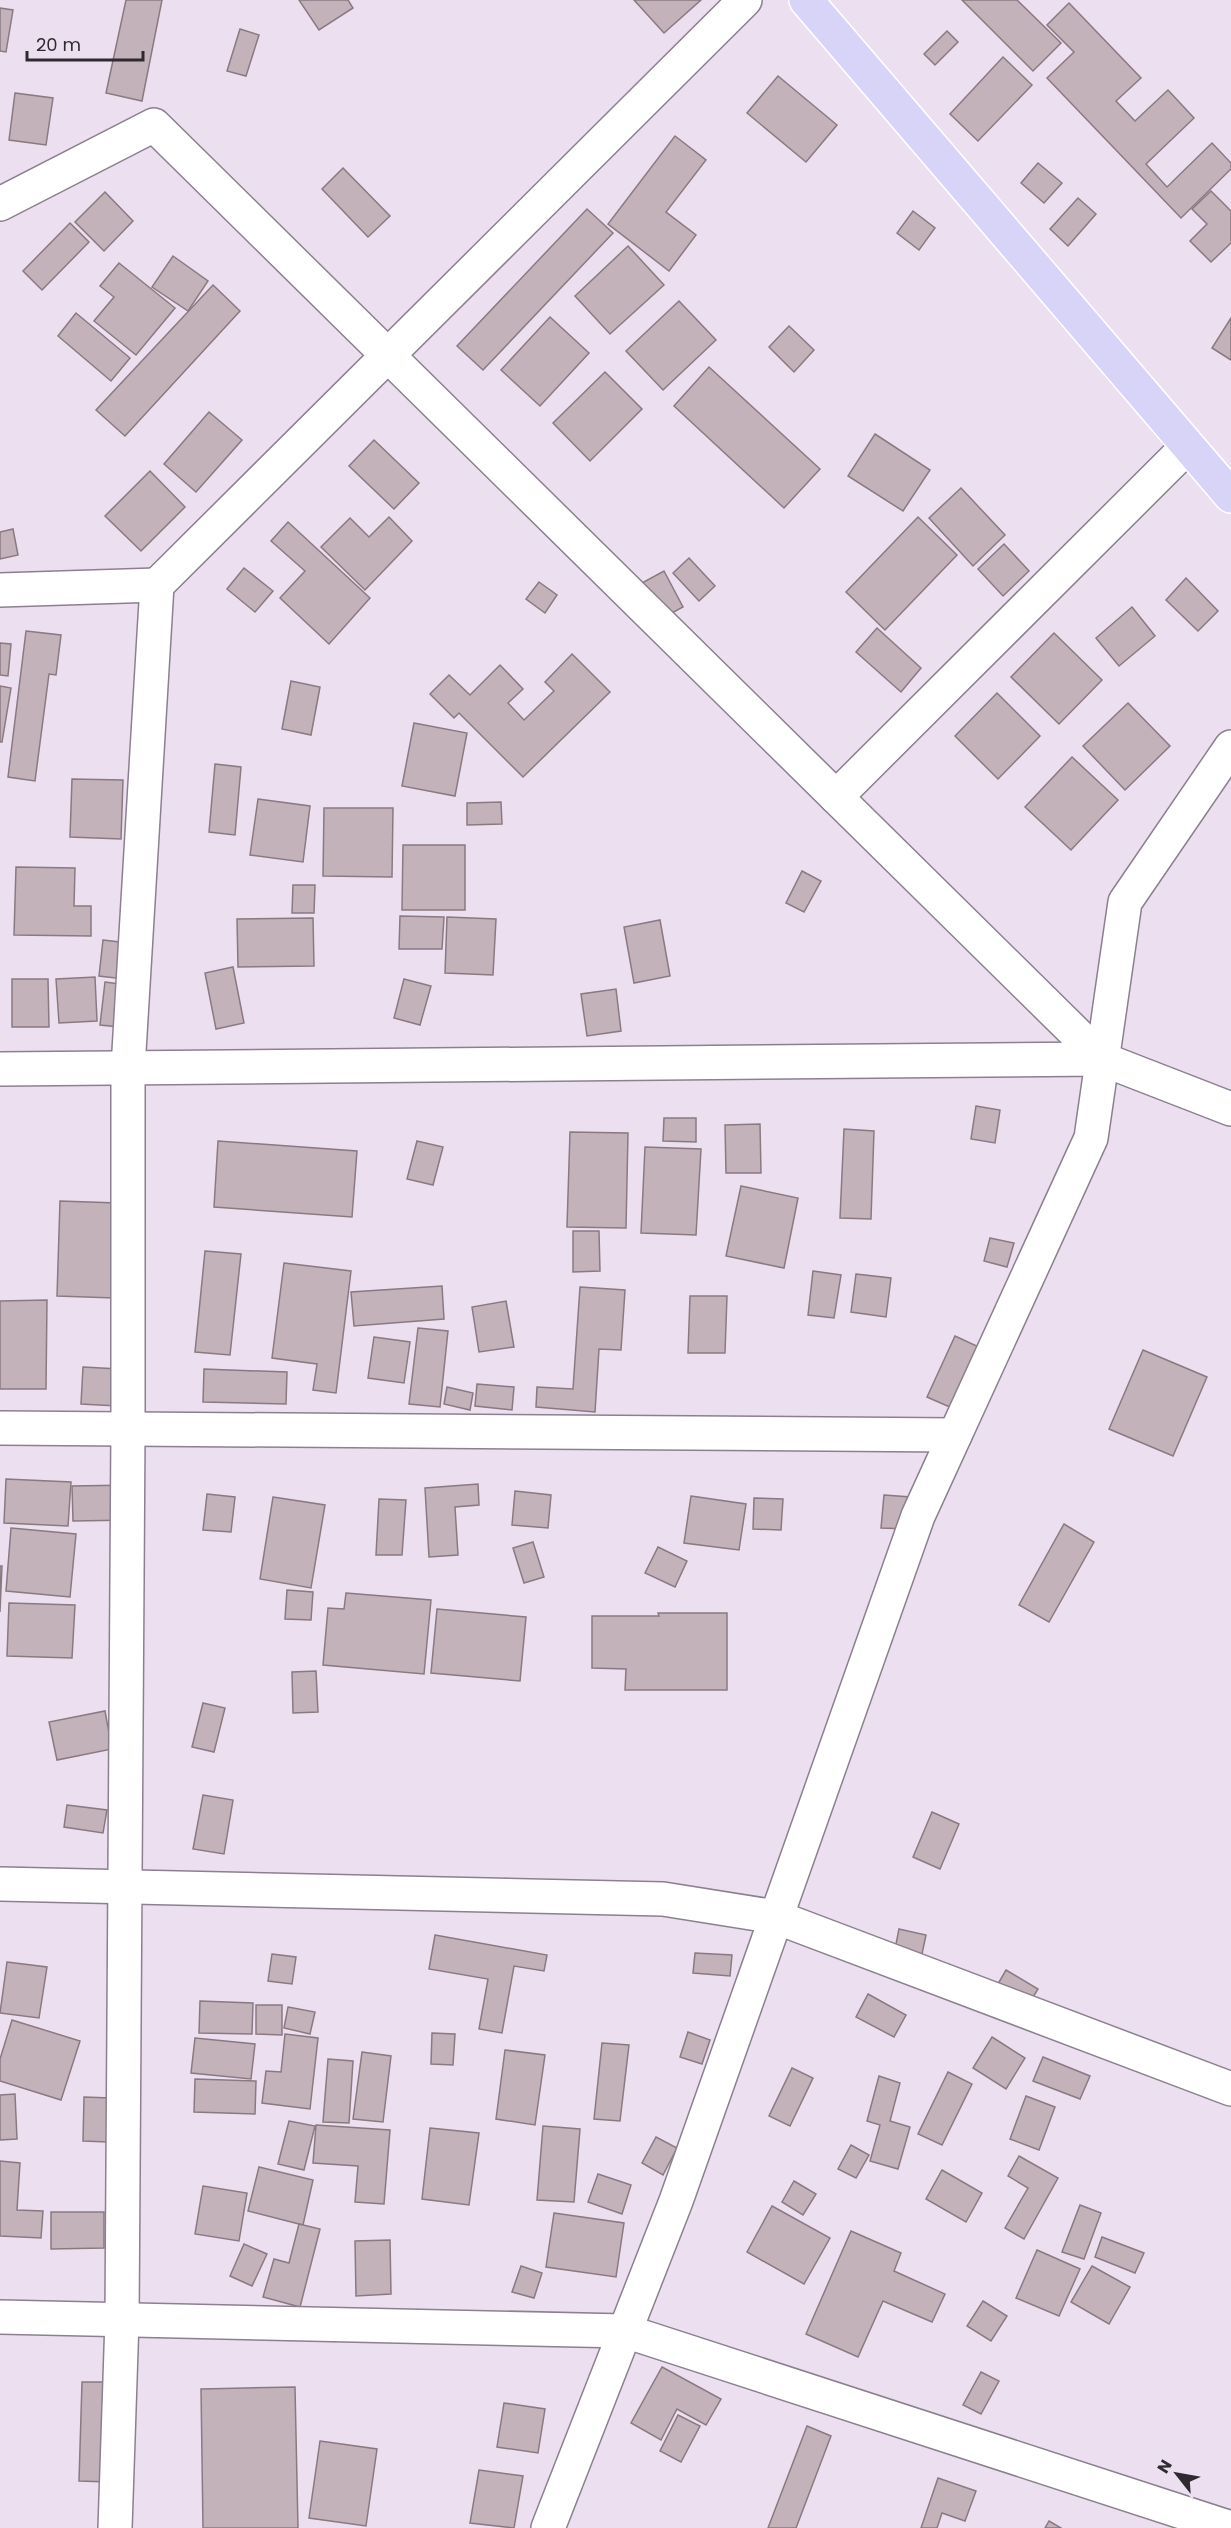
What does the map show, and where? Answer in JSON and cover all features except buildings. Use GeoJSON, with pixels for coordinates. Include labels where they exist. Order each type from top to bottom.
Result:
{"type":"FeatureCollection","features":[{"type":"Feature","properties":{"kind":"highway"},"geometry":{"type":"LineString","coordinates":[[806,0],[1231,496]]}},
{"type":"Feature","properties":{"kind":"street"},"geometry":{"type":"LineString","coordinates":[[115,2528],[122,2320],[128,1068],[158,585],[745,0]]}},
{"type":"Feature","properties":{"kind":"street"},"geometry":{"type":"LineString","coordinates":[[0,204],[154,125],[1102,1059]]}},
{"type":"Feature","properties":{"kind":"street"},"geometry":{"type":"LineString","coordinates":[[836,797],[1188,446]]}},
{"type":"Feature","properties":{"kind":"street"},"geometry":{"type":"LineString","coordinates":[[0,590],[158,585]]}},
{"type":"Feature","properties":{"kind":"street"},"geometry":{"type":"LineString","coordinates":[[548,2528],[676,2201],[918,1516],[1091,1138],[1125,902],[1231,747]]}},
{"type":"Feature","properties":{"kind":"street"},"geometry":{"type":"LineString","coordinates":[[0,1069],[1102,1059],[1231,1109]]}},
{"type":"Feature","properties":{"kind":"street"},"geometry":{"type":"LineString","coordinates":[[0,1428],[954,1435]]}},
{"type":"Feature","properties":{"kind":"street"},"geometry":{"type":"LineString","coordinates":[[0,1884],[663,1899],[776,1917],[1231,2089]]}},
{"type":"Feature","properties":{"kind":"street"},"geometry":{"type":"LineString","coordinates":[[0,2317],[625,2331],[1231,2528]]}}]}
